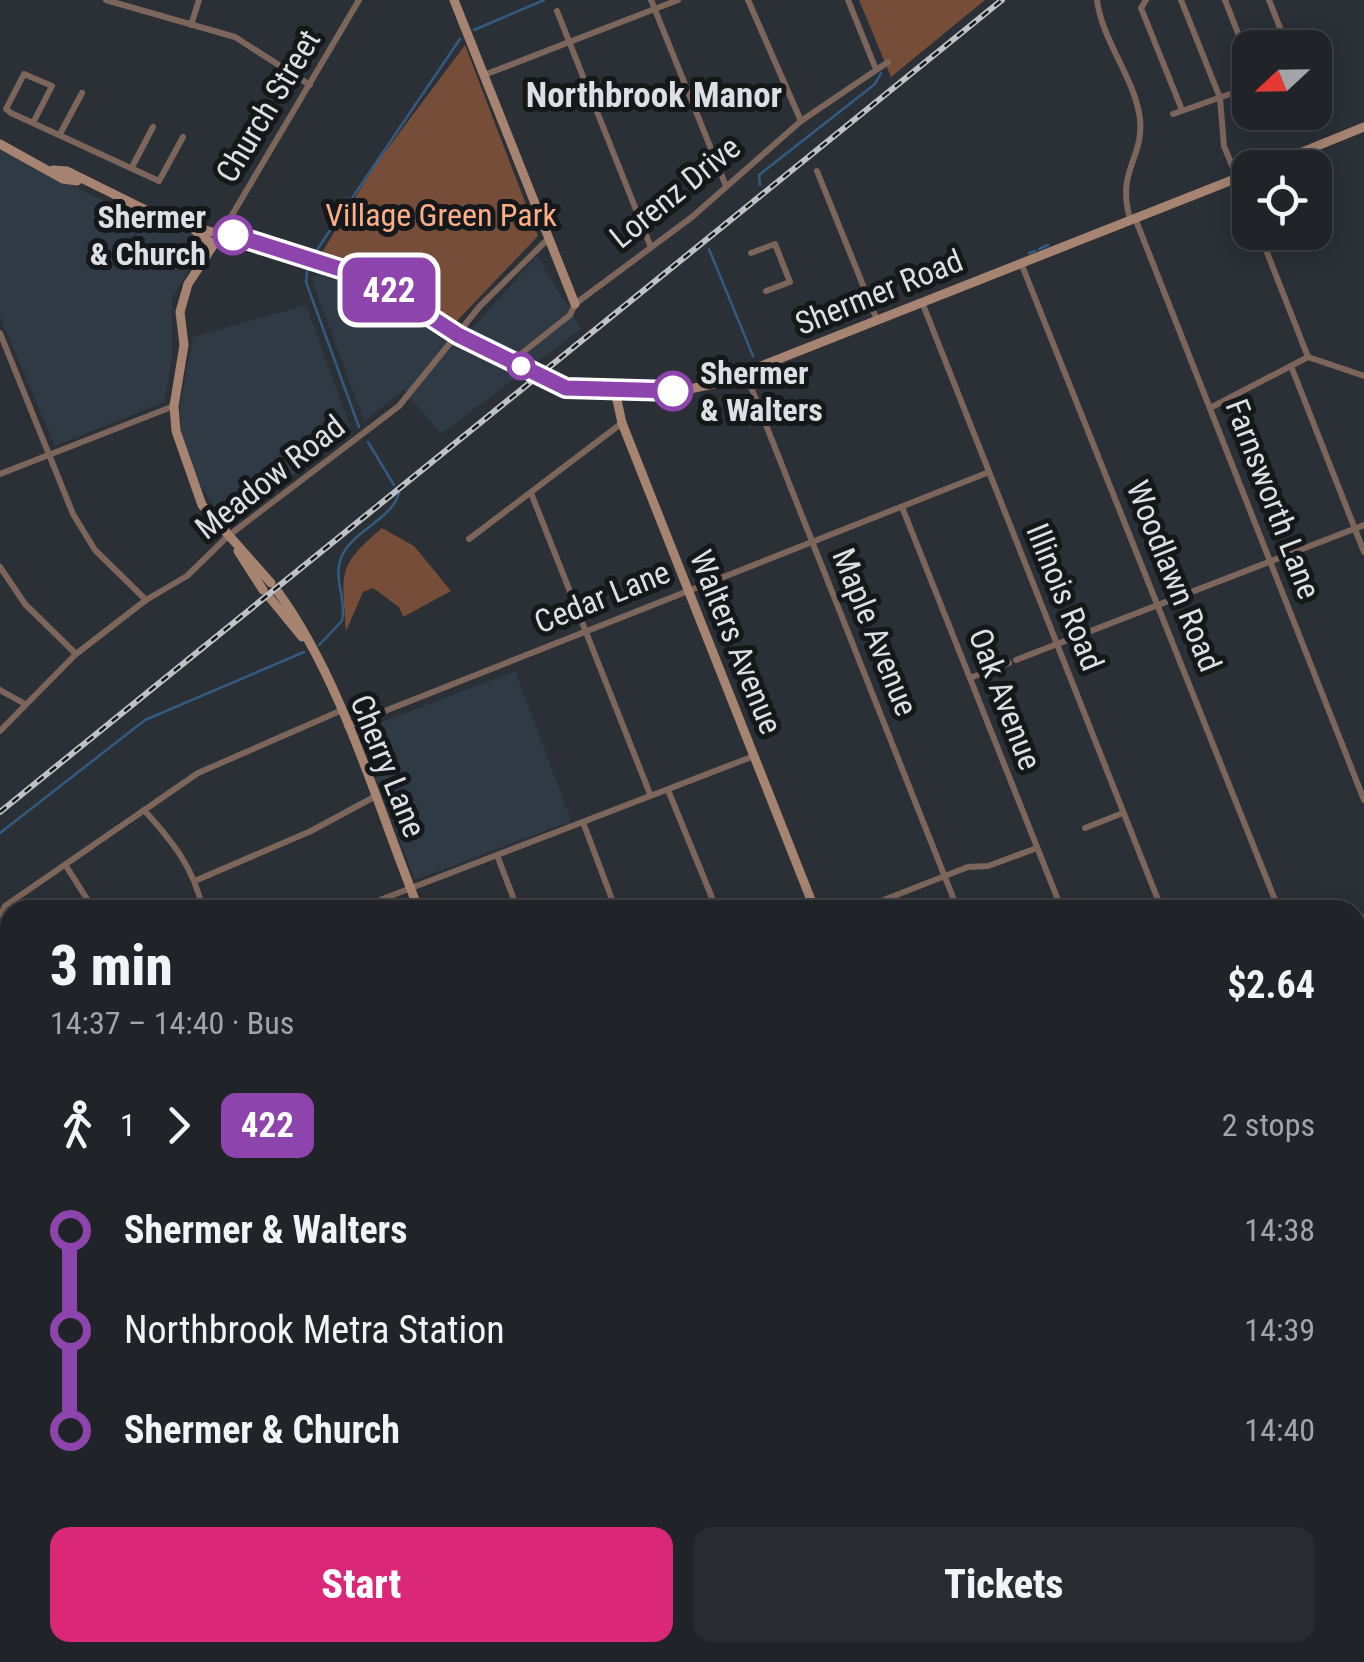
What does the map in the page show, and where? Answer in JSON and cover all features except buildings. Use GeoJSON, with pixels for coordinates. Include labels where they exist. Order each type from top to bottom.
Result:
{"type":"FeatureCollection","features":[{"type":"Feature","properties":{"kind":"street"},"geometry":{"type":"LineString","coordinates":[[106,0],[235,37],[310,85]]}},
{"type":"Feature","properties":{"kind":"street"},"geometry":{"type":"LineString","coordinates":[[191,24],[199,0]]}},
{"type":"Feature","properties":{"kind":"street","name":"Church Street"},"geometry":{"type":"LineString","coordinates":[[174,406],[184,345],[180,312],[188,284],[359,0]]}},
{"type":"Feature","properties":{"kind":"street"},"geometry":{"type":"LineString","coordinates":[[454,0],[574,304]]}},
{"type":"Feature","properties":{"kind":"street"},"geometry":{"type":"LineString","coordinates":[[651,0],[726,186]]}},
{"type":"Feature","properties":{"kind":"street"},"geometry":{"type":"LineString","coordinates":[[483,75],[678,0]]}},
{"type":"Feature","properties":{"kind":"street"},"geometry":{"type":"LineString","coordinates":[[748,0],[801,121]]}},
{"type":"Feature","properties":{"kind":"street"},"geometry":{"type":"LineString","coordinates":[[848,0],[875,66]]}},
{"type":"Feature","properties":{"kind":"street","name":"Farnsworth Lane"},"geometry":{"type":"LineString","coordinates":[[1097,0],[1140,122],[1135,153],[1124,176],[1132,218],[1364,800]]}},
{"type":"Feature","properties":{"kind":"street"},"geometry":{"type":"LineString","coordinates":[[1146,0],[1142,8],[1182,110]]}},
{"type":"Feature","properties":{"kind":"street"},"geometry":{"type":"LineString","coordinates":[[1181,0],[1220,98],[1224,146],[1232,164]]}},
{"type":"Feature","properties":{"kind":"street"},"geometry":{"type":"LineString","coordinates":[[1225,0],[1237,30]]}},
{"type":"Feature","properties":{"kind":"street"},"geometry":{"type":"LineString","coordinates":[[1269,0],[1281,30]]}},
{"type":"Feature","properties":{"kind":"street"},"geometry":{"type":"LineString","coordinates":[[557,11],[650,245]]}},
{"type":"Feature","properties":{"kind":"street","name":"Lorenz Drive"},"geometry":{"type":"LineString","coordinates":[[512,361],[570,315],[574,304],[692,217],[801,121],[875,66],[888,62]]}},
{"type":"Feature","properties":{"kind":"street"},"geometry":{"type":"LineString","coordinates":[[33,123],[52,86],[24,74],[6,108],[33,123],[160,180],[184,138]]}},
{"type":"Feature","properties":{"kind":"street"},"geometry":{"type":"LineString","coordinates":[[60,134],[82,93]]}},
{"type":"Feature","properties":{"kind":"street"},"geometry":{"type":"LineString","coordinates":[[1173,114],[1232,94]]}},
{"type":"Feature","properties":{"kind":"street"},"geometry":{"type":"LineString","coordinates":[[132,167],[153,127]]}},
{"type":"Feature","properties":{"kind":"street"},"geometry":{"type":"LineString","coordinates":[[1307,150],[1364,127]]}},
{"type":"Feature","properties":{"kind":"street","name":"Shermer Road"},"geometry":{"type":"LineString","coordinates":[[0,144],[53,170],[63,180],[79,181],[158,216],[372,279],[458,335],[566,388],[615,391],[680,391],[745,372],[1232,180]]}},
{"type":"Feature","properties":{"kind":"street"},"geometry":{"type":"LineString","coordinates":[[817,170],[877,320]]}},
{"type":"Feature","properties":{"kind":"street"},"geometry":{"type":"LineString","coordinates":[[158,216],[205,234],[209,241],[204,261]]}},
{"type":"Feature","properties":{"kind":"street","name":"Meadow Road"},"geometry":{"type":"LineString","coordinates":[[0,730],[76,654],[146,600],[187,576],[371,430],[425,380],[480,306],[548,238]]}},
{"type":"Feature","properties":{"kind":"street"},"geometry":{"type":"LineString","coordinates":[[752,254],[775,244],[790,282],[766,291]]}},
{"type":"Feature","properties":{"kind":"street"},"geometry":{"type":"LineString","coordinates":[[1266,250],[1308,357]]}},
{"type":"Feature","properties":{"kind":"street","name":"Woodlawn Road"},"geometry":{"type":"LineString","coordinates":[[1021,262],[1275,900]]}},
{"type":"Feature","properties":{"kind":"street","name":"Illinois Road"},"geometry":{"type":"LineString","coordinates":[[922,302],[1158,900]]}},
{"type":"Feature","properties":{"kind":"street"},"geometry":{"type":"LineString","coordinates":[[0,333],[73,514],[95,550],[146,600]]}},
{"type":"Feature","properties":{"kind":"street"},"geometry":{"type":"LineString","coordinates":[[1210,408],[1308,357],[1363,375]]}},
{"type":"Feature","properties":{"kind":"street"},"geometry":{"type":"LineString","coordinates":[[1291,366],[1364,552]]}},
{"type":"Feature","properties":{"kind":"street","name":"Maple Avenue"},"geometry":{"type":"LineString","coordinates":[[745,372],[954,900]]}},
{"type":"Feature","properties":{"kind":"street","name":"Walters Avenue"},"geometry":{"type":"LineString","coordinates":[[615,391],[622,424],[811,900]]}},
{"type":"Feature","properties":{"kind":"street"},"geometry":{"type":"LineString","coordinates":[[0,474],[174,406]]}},
{"type":"Feature","properties":{"kind":"street","name":"Cherry Lane"},"geometry":{"type":"LineString","coordinates":[[174,406],[176,432],[202,505],[314,654],[415,900]]}},
{"type":"Feature","properties":{"kind":"street"},"geometry":{"type":"LineString","coordinates":[[468,539],[622,424]]}},
{"type":"Feature","properties":{"kind":"street","name":"Cedar Lane"},"geometry":{"type":"LineString","coordinates":[[346,727],[989,472]]}},
{"type":"Feature","properties":{"kind":"street"},"geometry":{"type":"LineString","coordinates":[[531,493],[650,794]]}},
{"type":"Feature","properties":{"kind":"street","name":"Oak Avenue"},"geometry":{"type":"LineString","coordinates":[[902,507],[1058,900]]}},
{"type":"Feature","properties":{"kind":"street"},"geometry":{"type":"LineString","coordinates":[[970,678],[1364,524]]}},
{"type":"Feature","properties":{"kind":"street"},"geometry":{"type":"LineString","coordinates":[[0,568],[25,604],[76,654]]}},
{"type":"Feature","properties":{"kind":"street"},"geometry":{"type":"LineString","coordinates":[[0,690],[25,704]]}},
{"type":"Feature","properties":{"kind":"street"},"geometry":{"type":"LineString","coordinates":[[14,900],[198,773],[340,711]]}},
{"type":"Feature","properties":{"kind":"street"},"geometry":{"type":"LineString","coordinates":[[378,900],[754,756]]}},
{"type":"Feature","properties":{"kind":"street"},"geometry":{"type":"LineString","coordinates":[[668,790],[713,900]]}},
{"type":"Feature","properties":{"kind":"street"},"geometry":{"type":"LineString","coordinates":[[197,880],[311,831],[374,797]]}},
{"type":"Feature","properties":{"kind":"street"},"geometry":{"type":"LineString","coordinates":[[144,810],[197,880],[201,900]]}},
{"type":"Feature","properties":{"kind":"street"},"geometry":{"type":"LineString","coordinates":[[1085,828],[1123,813]]}},
{"type":"Feature","properties":{"kind":"street"},"geometry":{"type":"LineString","coordinates":[[583,822],[612,900]]}},
{"type":"Feature","properties":{"kind":"street"},"geometry":{"type":"LineString","coordinates":[[884,900],[1036,848]]}},
{"type":"Feature","properties":{"kind":"street"},"geometry":{"type":"LineString","coordinates":[[497,856],[514,900]]}},
{"type":"Feature","properties":{"kind":"street"},"geometry":{"type":"LineString","coordinates":[[66,866],[88,900]]}},
{"type":"Feature","properties":{"kind":"shaded area"},"geometry":{"type":"Polygon","coordinates":[[[0,150],[106,202],[204,236],[205,243],[172,298],[172,360],[164,402],[55,446],[0,317],[0,150]]]}},
{"type":"Feature","properties":{"kind":"shaded area"},"geometry":{"type":"Polygon","coordinates":[[[537,256],[581,329],[441,434],[404,390],[364,421],[311,277],[329,272],[397,300],[458,344],[537,256]]]}},
{"type":"Feature","properties":{"kind":"shaded area"},"geometry":{"type":"Polygon","coordinates":[[[306,305],[351,429],[228,526],[197,480],[181,431],[180,405],[193,337],[306,305]]]}},
{"type":"Feature","properties":{"kind":"shaded area"},"geometry":{"type":"Polygon","coordinates":[[[515,671],[571,821],[415,880],[358,731],[515,671]]]}},
{"type":"Feature","properties":{"kind":"green space"},"geometry":{"type":"Polygon","coordinates":[[[859,0],[985,0],[891,77],[859,0]]]}},
{"type":"Feature","properties":{"kind":"green space","name":"Village Green Park"},"geometry":{"type":"Polygon","coordinates":[[[465,45],[538,236],[456,322],[371,270],[321,254],[373,168],[465,45]]]}},
{"type":"Feature","properties":{"kind":"green space"},"geometry":{"type":"Polygon","coordinates":[[[382,528],[414,546],[451,591],[403,617],[399,607],[373,588],[363,592],[346,631],[345,572],[356,553],[382,528]]]}},
{"type":"Feature","properties":{"kind":"waterway"},"geometry":{"type":"LineString","coordinates":[[474,30],[544,0]]}},
{"type":"Feature","properties":{"kind":"waterway"},"geometry":{"type":"LineString","coordinates":[[312,257],[460,39]]}},
{"type":"Feature","properties":{"kind":"waterway"},"geometry":{"type":"LineString","coordinates":[[760,185],[759,175],[875,84],[881,73]]}},
{"type":"Feature","properties":{"kind":"waterway"},"geometry":{"type":"LineString","coordinates":[[1039,249],[1048,245]]}},
{"type":"Feature","properties":{"kind":"waterway"},"geometry":{"type":"LineString","coordinates":[[709,249],[753,356]]}},
{"type":"Feature","properties":{"kind":"waterway"},"geometry":{"type":"LineString","coordinates":[[1029,253],[1035,251]]}},
{"type":"Feature","properties":{"kind":"waterway"},"geometry":{"type":"LineString","coordinates":[[308,264],[306,282],[359,427]]}},
{"type":"Feature","properties":{"kind":"waterway"},"geometry":{"type":"LineString","coordinates":[[368,442],[394,485]]}},
{"type":"Feature","properties":{"kind":"waterway"},"geometry":{"type":"LineString","coordinates":[[319,645],[342,621],[338,574],[346,548],[388,511],[399,493]]}},
{"type":"Feature","properties":{"kind":"waterway"},"geometry":{"type":"LineString","coordinates":[[0,833],[145,720],[304,652]]}},
{"type":"Feature","properties":{"kind":"railway"},"geometry":{"type":"LineString","coordinates":[[0,812],[1002,0]]}},
{"type":"Feature","properties":{"kind":"bus line","name":"422"},"geometry":{"type":"LineString","coordinates":[[233,235],[372,279],[458,335],[551,383],[585,390],[673,391]]}},
{"type":"Feature","properties":{"kind":"place","name":"Shermer & Church"},"geometry":{"type":"Point","coordinates":[233,235]}},
{"type":"Feature","properties":{"kind":"place","name":"Shermer & Walters"},"geometry":{"type":"Point","coordinates":[673,391]}},
{"type":"Feature","properties":{"kind":"district","name":"Northbrook Manor"},"geometry":{"type":"Point","coordinates":[654,95]}}]}
